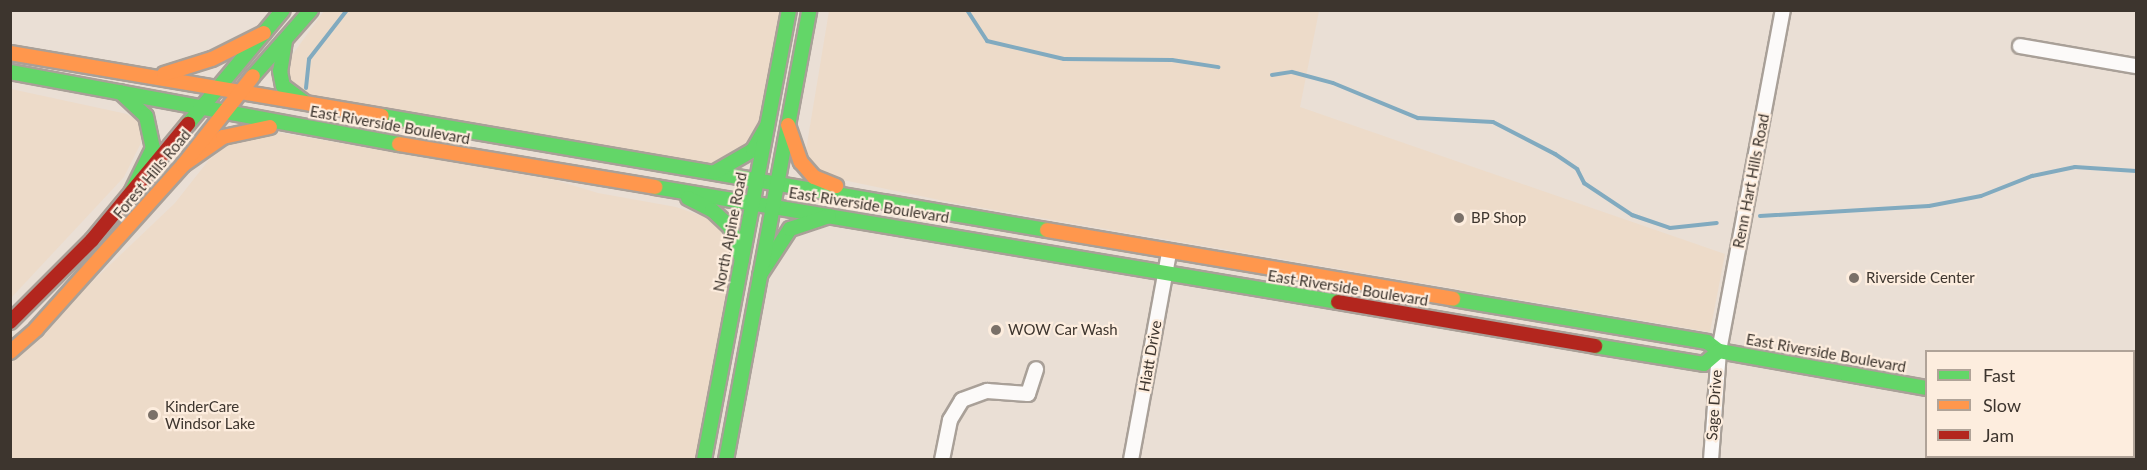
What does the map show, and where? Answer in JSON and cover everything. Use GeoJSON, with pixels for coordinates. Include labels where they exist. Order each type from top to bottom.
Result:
{"type":"FeatureCollection","features":[{"type":"Feature","properties":{"kind":"main road","name":"Forest Hills Road"},"geometry":{"type":"LineString","coordinates":[[10,322],[92,240],[283,10]]}},
{"type":"Feature","properties":{"kind":"main road","name":"Forest Hills Road"},"geometry":{"type":"LineString","coordinates":[[10,352],[36,329],[183,165],[222,111],[311,10]]}},
{"type":"Feature","properties":{"kind":"main road","name":"North Alpine Road"},"geometry":{"type":"LineString","coordinates":[[704,459],[789,10]]}},
{"type":"Feature","properties":{"kind":"main road"},"geometry":{"type":"LineString","coordinates":[[726,459],[809,10]]}},
{"type":"Feature","properties":{"kind":"main road"},"geometry":{"type":"LineString","coordinates":[[148,77],[197,65],[264,33]]}},
{"type":"Feature","properties":{"kind":"main road"},"geometry":{"type":"LineString","coordinates":[[285,41],[280,71],[283,86],[292,96],[321,105]]}},
{"type":"Feature","properties":{"kind":"main road","name":"East Riverside Boulevard"},"geometry":{"type":"LineString","coordinates":[[10,53],[862,197],[1169,253],[1707,342],[1719,351],[1925,388]]}},
{"type":"Feature","properties":{"kind":"main road","name":"East Riverside Boulevard"},"geometry":{"type":"LineString","coordinates":[[10,72],[322,130],[1704,364],[1719,351]]}},
{"type":"Feature","properties":{"kind":"main road"},"geometry":{"type":"LineString","coordinates":[[116,90],[133,100],[146,116],[153,148],[130,195]]}},
{"type":"Feature","properties":{"kind":"main road"},"geometry":{"type":"LineString","coordinates":[[715,172],[753,150],[767,126]]}},
{"type":"Feature","properties":{"kind":"main road"},"geometry":{"type":"LineString","coordinates":[[788,126],[801,162],[814,177],[862,197]]}},
{"type":"Feature","properties":{"kind":"main road"},"geometry":{"type":"LineString","coordinates":[[183,165],[223,137],[247,129],[322,130]]}},
{"type":"Feature","properties":{"kind":"main road"},"geometry":{"type":"LineString","coordinates":[[668,188],[712,210],[730,227],[742,260]]}},
{"type":"Feature","properties":{"kind":"main road"},"geometry":{"type":"LineString","coordinates":[[760,275],[778,242],[790,230],[830,216]]}},
{"type":"Feature","properties":{"kind":"main road"},"geometry":{"type":"LineString","coordinates":[[718,392],[737,395]]}},
{"type":"Feature","properties":{"kind":"street","name":"Renn Hart Hills Road"},"geometry":{"type":"LineString","coordinates":[[1719,351],[1783,10]]}},
{"type":"Feature","properties":{"kind":"street"},"geometry":{"type":"LineString","coordinates":[[2020,45],[2136,66]]}},
{"type":"Feature","properties":{"kind":"street","name":"Hiatt Drive"},"geometry":{"type":"LineString","coordinates":[[1131,459],[1169,253]]}},
{"type":"Feature","properties":{"kind":"street","name":"Sage Drive"},"geometry":{"type":"LineString","coordinates":[[1711,459],[1719,351]]}},
{"type":"Feature","properties":{"kind":"street"},"geometry":{"type":"LineString","coordinates":[[942,459],[950,420],[962,400],[987,391],[1028,394],[1036,369]]}},
{"type":"Feature","properties":{"kind":"shaded area"},"geometry":{"type":"Polygon","coordinates":[[[324,11],[781,11],[759,126],[747,150],[714,164],[301,95],[289,88],[287,62],[324,11]]]}},
{"type":"Feature","properties":{"kind":"shaded area"},"geometry":{"type":"Polygon","coordinates":[[[829,11],[1319,11],[1300,107],[1725,254],[1710,332],[959,204],[838,179],[815,167],[806,150],[829,11]]]}},
{"type":"Feature","properties":{"kind":"shaded area"},"geometry":{"type":"Polygon","coordinates":[[[11,89],[127,114],[141,123],[141,143],[124,177],[11,298],[11,89]]]}},
{"type":"Feature","properties":{"kind":"shaded area"},"geometry":{"type":"Polygon","coordinates":[[[276,132],[555,180],[598,193],[676,207],[714,220],[729,239],[733,263],[697,459],[11,459],[10,360],[175,203],[208,161],[225,146],[276,132]]]}},
{"type":"Feature","properties":{"kind":"waterway"},"geometry":{"type":"LineString","coordinates":[[306,88],[309,59],[347,10]]}},
{"type":"Feature","properties":{"kind":"waterway"},"geometry":{"type":"LineString","coordinates":[[967,10],[987,41],[1064,59],[1172,60],[1218,67]]}},
{"type":"Feature","properties":{"kind":"waterway"},"geometry":{"type":"LineString","coordinates":[[1272,75],[1292,72],[1333,83],[1418,118],[1493,122],[1555,154],[1577,169],[1584,183],[1632,215],[1670,228],[1717,223]]}},
{"type":"Feature","properties":{"kind":"waterway"},"geometry":{"type":"LineString","coordinates":[[1760,216],[1929,206],[1981,196],[2032,176],[2075,167],[2136,171]]}},
{"type":"Feature","properties":{"kind":"traffic: fast"},"geometry":{"type":"LineString","coordinates":[[188,124],[283,10]]}},
{"type":"Feature","properties":{"kind":"traffic: fast"},"geometry":{"type":"LineString","coordinates":[[253,76],[311,10]]}},
{"type":"Feature","properties":{"kind":"traffic: fast"},"geometry":{"type":"LineString","coordinates":[[704,460],[789,10]]}},
{"type":"Feature","properties":{"kind":"traffic: fast"},"geometry":{"type":"LineString","coordinates":[[726,460],[809,10]]}},
{"type":"Feature","properties":{"kind":"traffic: fast"},"geometry":{"type":"LineString","coordinates":[[285,41],[280,71],[283,86],[304,102]]}},
{"type":"Feature","properties":{"kind":"traffic: fast"},"geometry":{"type":"LineString","coordinates":[[10,72],[399,144]]}},
{"type":"Feature","properties":{"kind":"traffic: fast"},"geometry":{"type":"LineString","coordinates":[[120,92],[146,116],[153,148],[130,195]]}},
{"type":"Feature","properties":{"kind":"traffic: fast"},"geometry":{"type":"LineString","coordinates":[[382,116],[1047,230]]}},
{"type":"Feature","properties":{"kind":"traffic: fast"},"geometry":{"type":"LineString","coordinates":[[715,172],[753,150],[767,126]]}},
{"type":"Feature","properties":{"kind":"traffic: fast"},"geometry":{"type":"LineString","coordinates":[[655,187],[1338,302]]}},
{"type":"Feature","properties":{"kind":"traffic: fast"},"geometry":{"type":"LineString","coordinates":[[688,198],[712,210],[730,227],[742,260]]}},
{"type":"Feature","properties":{"kind":"traffic: fast"},"geometry":{"type":"LineString","coordinates":[[760,275],[790,229],[829,216]]}},
{"type":"Feature","properties":{"kind":"traffic: fast"},"geometry":{"type":"LineString","coordinates":[[1453,299],[1707,342],[1719,351],[1925,388]]}},
{"type":"Feature","properties":{"kind":"traffic: fast"},"geometry":{"type":"LineString","coordinates":[[1595,346],[1704,364],[1719,351]]}},
{"type":"Feature","properties":{"kind":"traffic: slow"},"geometry":{"type":"LineString","coordinates":[[164,74],[212,59],[264,33]]}},
{"type":"Feature","properties":{"kind":"traffic: slow"},"geometry":{"type":"LineString","coordinates":[[10,53],[382,116]]}},
{"type":"Feature","properties":{"kind":"traffic: slow"},"geometry":{"type":"LineString","coordinates":[[10,352],[36,329],[183,165],[253,76]]}},
{"type":"Feature","properties":{"kind":"traffic: slow"},"geometry":{"type":"LineString","coordinates":[[788,125],[801,162],[814,177],[836,186]]}},
{"type":"Feature","properties":{"kind":"traffic: slow"},"geometry":{"type":"LineString","coordinates":[[183,165],[223,137],[270,127]]}},
{"type":"Feature","properties":{"kind":"traffic: slow"},"geometry":{"type":"LineString","coordinates":[[399,144],[655,187]]}},
{"type":"Feature","properties":{"kind":"traffic: slow"},"geometry":{"type":"LineString","coordinates":[[1047,230],[1453,299]]}},
{"type":"Feature","properties":{"kind":"traffic: jam"},"geometry":{"type":"LineString","coordinates":[[10,322],[92,240],[188,124]]}},
{"type":"Feature","properties":{"kind":"traffic: jam"},"geometry":{"type":"LineString","coordinates":[[1338,302],[1595,346]]}},
{"type":"Feature","properties":{"kind":"place","name":"BP Shop"},"geometry":{"type":"Point","coordinates":[1459,218]}},
{"type":"Feature","properties":{"kind":"place","name":"Riverside Center"},"geometry":{"type":"Point","coordinates":[1854,278]}},
{"type":"Feature","properties":{"kind":"place","name":"WOW Car Wash"},"geometry":{"type":"Point","coordinates":[996,330]}},
{"type":"Feature","properties":{"kind":"place","name":"KinderCare Windsor Lake"},"geometry":{"type":"Point","coordinates":[153,415]}}]}
